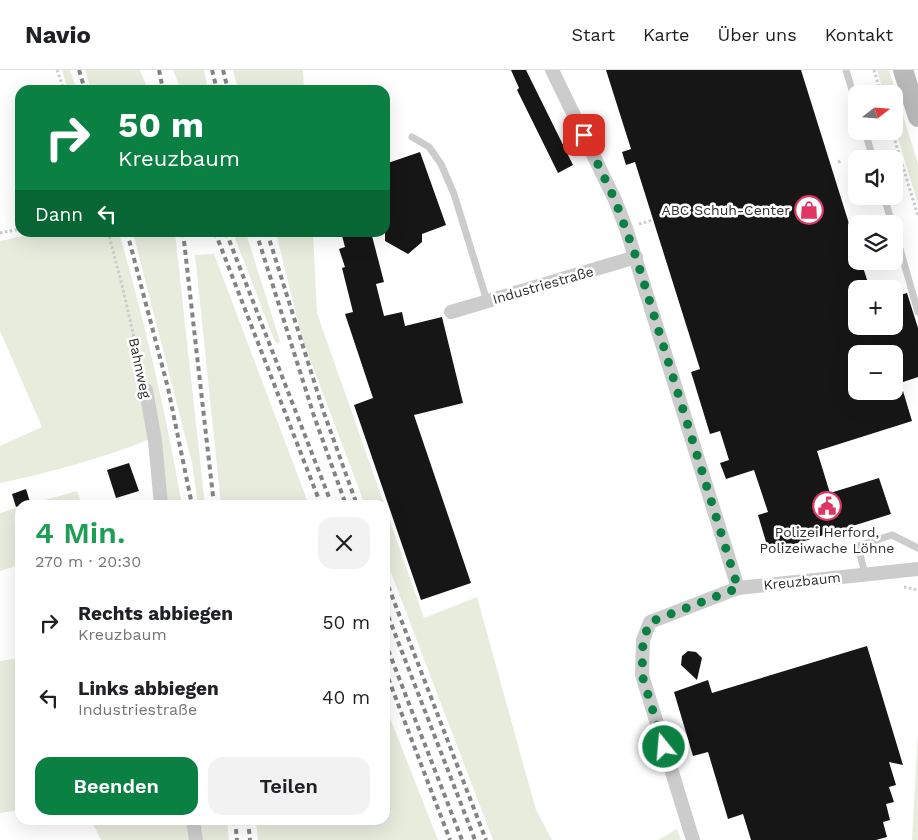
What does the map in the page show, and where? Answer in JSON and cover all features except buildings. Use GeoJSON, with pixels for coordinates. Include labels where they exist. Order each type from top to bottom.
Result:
{"type":"FeatureCollection","features":[{"type":"Feature","properties":{"kind":"main road"},"geometry":{"type":"LineString","coordinates":[[903,70],[918,117]]}},
{"type":"Feature","properties":{"kind":"street"},"geometry":{"type":"LineString","coordinates":[[552,70],[615,200],[636,257],[738,588]]}},
{"type":"Feature","properties":{"kind":"street","name":"Industriestraße"},"geometry":{"type":"LineString","coordinates":[[451,312],[636,257]]}},
{"type":"Feature","properties":{"kind":"street","name":"Bahnweg"},"geometry":{"type":"LineString","coordinates":[[146,390],[155,441],[161,500]]}},
{"type":"Feature","properties":{"kind":"street","name":"Kreuzbaum"},"geometry":{"type":"LineString","coordinates":[[693,840],[642,675],[643,640],[650,622],[738,588],[918,569]]}},
{"type":"Feature","properties":{"kind":"street"},"geometry":{"type":"LineString","coordinates":[[194,825],[196,840]]}},
{"type":"Feature","properties":{"kind":"lane"},"geometry":{"type":"LineString","coordinates":[[846,70],[851,85]]}},
{"type":"Feature","properties":{"kind":"lane"},"geometry":{"type":"LineString","coordinates":[[412,137],[429,147],[441,164],[454,194],[487,301]]}},
{"type":"Feature","properties":{"kind":"lane"},"geometry":{"type":"LineString","coordinates":[[903,260],[918,312]]}},
{"type":"Feature","properties":{"kind":"lane"},"geometry":{"type":"LineString","coordinates":[[865,574],[858,546],[892,535],[918,548]]}},
{"type":"Feature","properties":{"kind":"path"},"geometry":{"type":"LineString","coordinates":[[57,70],[62,85]]}},
{"type":"Feature","properties":{"kind":"path"},"geometry":{"type":"LineString","coordinates":[[874,70],[878,85]]}},
{"type":"Feature","properties":{"kind":"path"},"geometry":{"type":"LineString","coordinates":[[895,140],[918,216]]}},
{"type":"Feature","properties":{"kind":"path"},"geometry":{"type":"LineString","coordinates":[[0,233],[15,230]]}},
{"type":"Feature","properties":{"kind":"path","name":"Bahnweg"},"geometry":{"type":"LineString","coordinates":[[109,237],[146,390]]}},
{"type":"Feature","properties":{"kind":"shaded area"},"geometry":{"type":"Polygon","coordinates":[[[62,70],[70,70],[75,85],[66,85],[62,70]]]}},
{"type":"Feature","properties":{"kind":"shaded area"},"geometry":{"type":"Polygon","coordinates":[[[85,70],[140,70],[146,85],[90,85],[85,70]]]}},
{"type":"Feature","properties":{"kind":"shaded area"},"geometry":{"type":"Polygon","coordinates":[[[173,70],[204,70],[207,85],[179,85],[173,70]]]}},
{"type":"Feature","properties":{"kind":"shaded area"},"geometry":{"type":"Polygon","coordinates":[[[233,70],[303,70],[304,85],[237,85],[233,70]]]}},
{"type":"Feature","properties":{"kind":"shaded area"},"geometry":{"type":"Polygon","coordinates":[[[877,70],[889,70],[894,85],[881,85],[877,70]]]}},
{"type":"Feature","properties":{"kind":"shaded area"},"geometry":{"type":"Polygon","coordinates":[[[903,115],[918,164],[918,204],[903,150],[899,140],[903,140],[903,115]]]}},
{"type":"Feature","properties":{"kind":"shaded area"},"geometry":{"type":"Polygon","coordinates":[[[18,237],[120,237],[138,300],[154,368],[181,500],[166,500],[158,436],[80,463],[0,483],[0,446],[42,427],[0,331],[0,241],[18,237]]]}},
{"type":"Feature","properties":{"kind":"shaded area"},"geometry":{"type":"Polygon","coordinates":[[[134,237],[175,237],[204,500],[197,500],[192,463],[134,237]]]}},
{"type":"Feature","properties":{"kind":"shaded area"},"geometry":{"type":"Polygon","coordinates":[[[235,237],[247,237],[280,341],[278,344],[275,342],[235,237]]]}},
{"type":"Feature","properties":{"kind":"shaded area"},"geometry":{"type":"Polygon","coordinates":[[[277,237],[313,237],[317,313],[382,500],[363,500],[302,338],[277,237]]]}},
{"type":"Feature","properties":{"kind":"shaded area"},"geometry":{"type":"Polygon","coordinates":[[[214,254],[307,500],[220,500],[195,255],[214,254]]]}},
{"type":"Feature","properties":{"kind":"shaded area"},"geometry":{"type":"Polygon","coordinates":[[[77,491],[80,500],[45,500],[77,491]]]}},
{"type":"Feature","properties":{"kind":"shaded area"},"geometry":{"type":"Polygon","coordinates":[[[15,508],[15,566],[0,571],[0,513],[15,508]]]}},
{"type":"Feature","properties":{"kind":"shaded area"},"geometry":{"type":"Polygon","coordinates":[[[390,521],[424,618],[477,597],[536,810],[552,840],[493,840],[390,570],[390,521]]]}},
{"type":"Feature","properties":{"kind":"shaded area"},"geometry":{"type":"Polygon","coordinates":[[[15,659],[15,811],[0,813],[0,661],[15,659]]]}},
{"type":"Feature","properties":{"kind":"shaded area"},"geometry":{"type":"Polygon","coordinates":[[[390,718],[438,840],[258,840],[256,825],[390,825],[390,718]]]}},
{"type":"Feature","properties":{"kind":"shaded area"},"geometry":{"type":"Polygon","coordinates":[[[918,733],[918,840],[912,840],[918,733]]]}},
{"type":"Feature","properties":{"kind":"shaded area"},"geometry":{"type":"Polygon","coordinates":[[[94,825],[190,825],[192,840],[101,840],[94,825]]]}},
{"type":"Feature","properties":{"kind":"shaded area"},"geometry":{"type":"Polygon","coordinates":[[[201,825],[228,825],[229,840],[203,840],[201,825]]]}},
{"type":"Feature","properties":{"kind":"shaded area"},"geometry":{"type":"Polygon","coordinates":[[[677,829],[681,840],[658,840],[677,829]]]}},
{"type":"Feature","properties":{"kind":"railway"},"geometry":{"type":"LineString","coordinates":[[79,70],[84,85]]}},
{"type":"Feature","properties":{"kind":"railway"},"geometry":{"type":"LineString","coordinates":[[159,70],[162,85]]}},
{"type":"Feature","properties":{"kind":"railway"},"geometry":{"type":"LineString","coordinates":[[212,70],[216,85]]}},
{"type":"Feature","properties":{"kind":"railway"},"geometry":{"type":"LineString","coordinates":[[223,70],[227,85]]}},
{"type":"Feature","properties":{"kind":"railway"},"geometry":{"type":"LineString","coordinates":[[128,237],[168,388],[191,500]]}},
{"type":"Feature","properties":{"kind":"railway"},"geometry":{"type":"LineString","coordinates":[[184,237],[213,500]]}},
{"type":"Feature","properties":{"kind":"railway"},"geometry":{"type":"LineString","coordinates":[[217,237],[319,500]]}},
{"type":"Feature","properties":{"kind":"railway"},"geometry":{"type":"LineString","coordinates":[[228,237],[330,500]]}},
{"type":"Feature","properties":{"kind":"railway"},"geometry":{"type":"LineString","coordinates":[[258,237],[314,416],[344,500]]}},
{"type":"Feature","properties":{"kind":"railway"},"geometry":{"type":"LineString","coordinates":[[269,237],[324,413],[355,500]]}},
{"type":"Feature","properties":{"kind":"railway"},"geometry":{"type":"LineString","coordinates":[[390,591],[486,840]]}},
{"type":"Feature","properties":{"kind":"railway"},"geometry":{"type":"LineString","coordinates":[[390,621],[475,840]]}},
{"type":"Feature","properties":{"kind":"railway"},"geometry":{"type":"LineString","coordinates":[[390,655],[462,840]]}},
{"type":"Feature","properties":{"kind":"railway"},"geometry":{"type":"LineString","coordinates":[[390,683],[450,840]]}},
{"type":"Feature","properties":{"kind":"railway"},"geometry":{"type":"LineString","coordinates":[[236,825],[237,840]]}},
{"type":"Feature","properties":{"kind":"railway"},"geometry":{"type":"LineString","coordinates":[[248,825],[250,840]]}},
{"type":"Feature","properties":{"kind":"place","name":"ABC Schuh-Center"},"geometry":{"type":"Point","coordinates":[809,210]}},
{"type":"Feature","properties":{"kind":"place","name":"Polizei Herford, Polizeiwache Löhne"},"geometry":{"type":"Point","coordinates":[827,506]}},
{"type":"Feature","properties":{"kind":"route"},"geometry":{"type":"LineString","coordinates":[[584,135],[615,200],[636,257],[738,588],[650,622],[643,640],[642,675],[664,747]]}}]}
